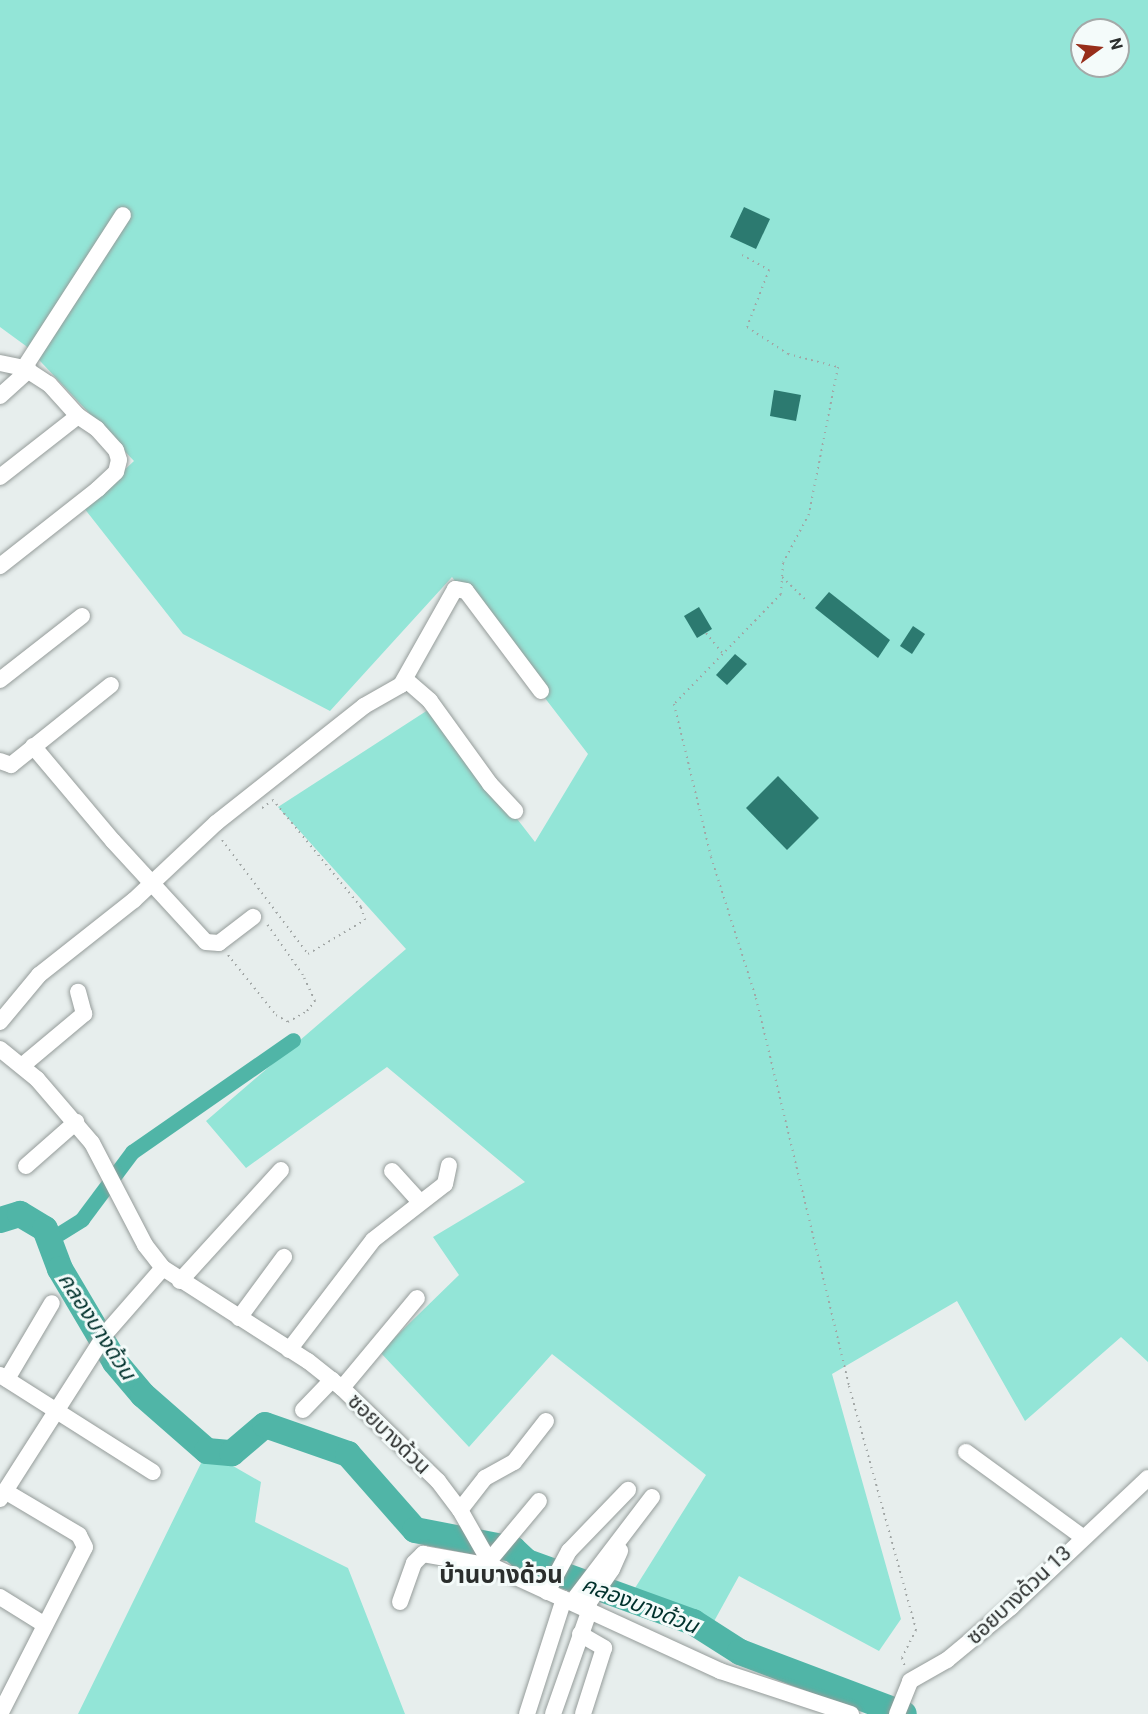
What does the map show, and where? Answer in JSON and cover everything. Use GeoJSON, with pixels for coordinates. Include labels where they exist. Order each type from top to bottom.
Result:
{"type":"FeatureCollection","features":[{"type":"Feature","properties":{"kind":"street"},"geometry":{"type":"LineString","coordinates":[[0,396],[27,369],[123,215]]}},
{"type":"Feature","properties":{"kind":"street"},"geometry":{"type":"LineString","coordinates":[[0,363],[27,369],[49,384],[78,416],[116,450],[116,472],[0,566]]}},
{"type":"Feature","properties":{"kind":"street"},"geometry":{"type":"LineString","coordinates":[[0,477],[78,416]]}},
{"type":"Feature","properties":{"kind":"street"},"geometry":{"type":"LineString","coordinates":[[0,1022],[39,975],[151,882],[216,823],[364,706],[396,689],[405,679],[445,601],[459,588],[541,691]]}},
{"type":"Feature","properties":{"kind":"street"},"geometry":{"type":"LineString","coordinates":[[0,680],[82,616]]}},
{"type":"Feature","properties":{"kind":"street"},"geometry":{"type":"LineString","coordinates":[[405,679],[430,701],[490,784],[515,811]]}},
{"type":"Feature","properties":{"kind":"street"},"geometry":{"type":"LineString","coordinates":[[0,761],[11,765],[111,686]]}},
{"type":"Feature","properties":{"kind":"street"},"geometry":{"type":"LineString","coordinates":[[33,746],[206,942],[219,944],[253,917]]}},
{"type":"Feature","properties":{"kind":"street"},"geometry":{"type":"LineString","coordinates":[[23,1065],[84,1014],[78,992]]}},
{"type":"Feature","properties":{"kind":"street","name":"ซอยบางด้วน"},"geometry":{"type":"LineString","coordinates":[[0,1049],[23,1065],[76,1122],[105,1164],[145,1245],[163,1268],[337,1384],[438,1482],[494,1554]]}},
{"type":"Feature","properties":{"kind":"street"},"geometry":{"type":"LineString","coordinates":[[26,1166],[76,1122]]}},
{"type":"Feature","properties":{"kind":"street"},"geometry":{"type":"LineString","coordinates":[[289,1350],[373,1240],[419,1201],[445,1184],[449,1165]]}},
{"type":"Feature","properties":{"kind":"street"},"geometry":{"type":"LineString","coordinates":[[180,1281],[281,1170]]}},
{"type":"Feature","properties":{"kind":"street"},"geometry":{"type":"LineString","coordinates":[[392,1171],[419,1201]]}},
{"type":"Feature","properties":{"kind":"street"},"geometry":{"type":"LineString","coordinates":[[239,1318],[284,1257]]}},
{"type":"Feature","properties":{"kind":"street"},"geometry":{"type":"LineString","coordinates":[[1,1710],[85,1546],[79,1535],[4,1487],[106,1333],[163,1268]]}},
{"type":"Feature","properties":{"kind":"street"},"geometry":{"type":"LineString","coordinates":[[303,1410],[337,1384],[417,1298]]}},
{"type":"Feature","properties":{"kind":"street"},"geometry":{"type":"LineString","coordinates":[[52,1303],[3,1377],[153,1472]]}},
{"type":"Feature","properties":{"kind":"street"},"geometry":{"type":"LineString","coordinates":[[463,1515],[485,1478],[514,1462],[546,1421]]}},
{"type":"Feature","properties":{"kind":"street"},"geometry":{"type":"LineString","coordinates":[[966,1452],[1081,1536]]}},
{"type":"Feature","properties":{"kind":"street","name":"ซอยบางด้วน 13"},"geometry":{"type":"LineString","coordinates":[[910,1682],[947,1660],[1002,1614],[1081,1536],[1148,1478]]}},
{"type":"Feature","properties":{"kind":"street"},"geometry":{"type":"LineString","coordinates":[[553,1580],[628,1490]]}},
{"type":"Feature","properties":{"kind":"street"},"geometry":{"type":"LineString","coordinates":[[527,1714],[585,1595],[652,1497]]}},
{"type":"Feature","properties":{"kind":"street"},"geometry":{"type":"LineString","coordinates":[[494,1554],[538,1501]]}},
{"type":"Feature","properties":{"kind":"street"},"geometry":{"type":"LineString","coordinates":[[553,1714],[580,1634],[585,1595],[620,1551]]}},
{"type":"Feature","properties":{"kind":"street"},"geometry":{"type":"LineString","coordinates":[[400,1602],[414,1563],[423,1554],[494,1554],[585,1595],[720,1671],[806,1708],[851,1714]]}},
{"type":"Feature","properties":{"kind":"street"},"geometry":{"type":"LineString","coordinates":[[0,1597],[45,1625]]}},
{"type":"Feature","properties":{"kind":"street"},"geometry":{"type":"LineString","coordinates":[[580,1634],[604,1648],[583,1714]]}},
{"type":"Feature","properties":{"kind":"street"},"geometry":{"type":"LineString","coordinates":[[899,1711],[910,1682]]}},
{"type":"Feature","properties":{"kind":"path"},"geometry":{"type":"LineString","coordinates":[[742,255],[769,270],[747,327],[788,354],[838,368],[809,514],[783,562],[781,594],[674,704],[711,856],[756,998],[849,1386],[916,1630],[902,1658],[910,1682]]}},
{"type":"Feature","properties":{"kind":"path"},"geometry":{"type":"LineString","coordinates":[[782,576],[807,601]]}},
{"type":"Feature","properties":{"kind":"path"},"geometry":{"type":"LineString","coordinates":[[706,633],[723,654]]}},
{"type":"Feature","properties":{"kind":"path"},"geometry":{"type":"LineString","coordinates":[[216,823],[223,842],[308,954],[365,920],[361,907],[273,800],[255,813]]}},
{"type":"Feature","properties":{"kind":"path"},"geometry":{"type":"LineString","coordinates":[[219,944],[276,1015],[288,1022],[307,1011],[315,1001],[303,975],[258,913],[253,917]]}},
{"type":"Feature","properties":{"kind":"green space"},"geometry":{"type":"Polygon","coordinates":[[[0,0],[1148,0],[1148,1362],[1121,1337],[1025,1421],[957,1301],[832,1374],[901,1619],[879,1651],[739,1576],[712,1625],[630,1596],[706,1475],[552,1354],[469,1447],[380,1352],[459,1275],[433,1237],[525,1182],[387,1067],[246,1168],[206,1121],[406,949],[278,807],[431,708],[535,842],[588,754],[452,577],[330,711],[183,634],[84,508],[134,461],[26,346],[0,327],[0,0]]]}},
{"type":"Feature","properties":{"kind":"green space"},"geometry":{"type":"Polygon","coordinates":[[[207,1451],[261,1482],[255,1522],[348,1568],[405,1714],[78,1714],[207,1451]]]}},
{"type":"Feature","properties":{"kind":"building"},"geometry":{"type":"Polygon","coordinates":[[[744,207],[770,219],[756,249],[730,237],[744,207]]]}},
{"type":"Feature","properties":{"kind":"building"},"geometry":{"type":"Polygon","coordinates":[[[774,390],[801,395],[796,421],[770,416],[774,390]]]}},
{"type":"Feature","properties":{"kind":"building"},"geometry":{"type":"Polygon","coordinates":[[[829,592],[890,640],[878,658],[815,608],[829,592]]]}},
{"type":"Feature","properties":{"kind":"building"},"geometry":{"type":"Polygon","coordinates":[[[699,607],[712,629],[697,638],[684,616],[699,607]]]}},
{"type":"Feature","properties":{"kind":"building"},"geometry":{"type":"Polygon","coordinates":[[[913,626],[925,634],[912,654],[900,646],[913,626]]]}},
{"type":"Feature","properties":{"kind":"building"},"geometry":{"type":"Polygon","coordinates":[[[735,654],[747,664],[727,685],[716,675],[735,654]]]}},
{"type":"Feature","properties":{"kind":"building"},"geometry":{"type":"Polygon","coordinates":[[[778,776],[819,818],[787,850],[746,808],[778,776]]]}},
{"type":"Feature","properties":{"kind":"waterway"},"geometry":{"type":"LineString","coordinates":[[49,1240],[82,1219],[132,1152],[293,1040]]}},
{"type":"Feature","properties":{"kind":"waterway","name":"คลองบางด้วน"},"geometry":{"type":"LineString","coordinates":[[0,1220],[20,1214],[45,1229],[60,1269],[115,1362],[143,1395],[207,1451],[232,1453],[265,1425],[348,1454],[415,1530],[513,1549],[527,1562],[693,1622],[740,1652],[904,1714]]}},
{"type":"Feature","properties":{"kind":"district","name":"บ้านบางด้วน"},"geometry":{"type":"Point","coordinates":[501,1576]}}]}
